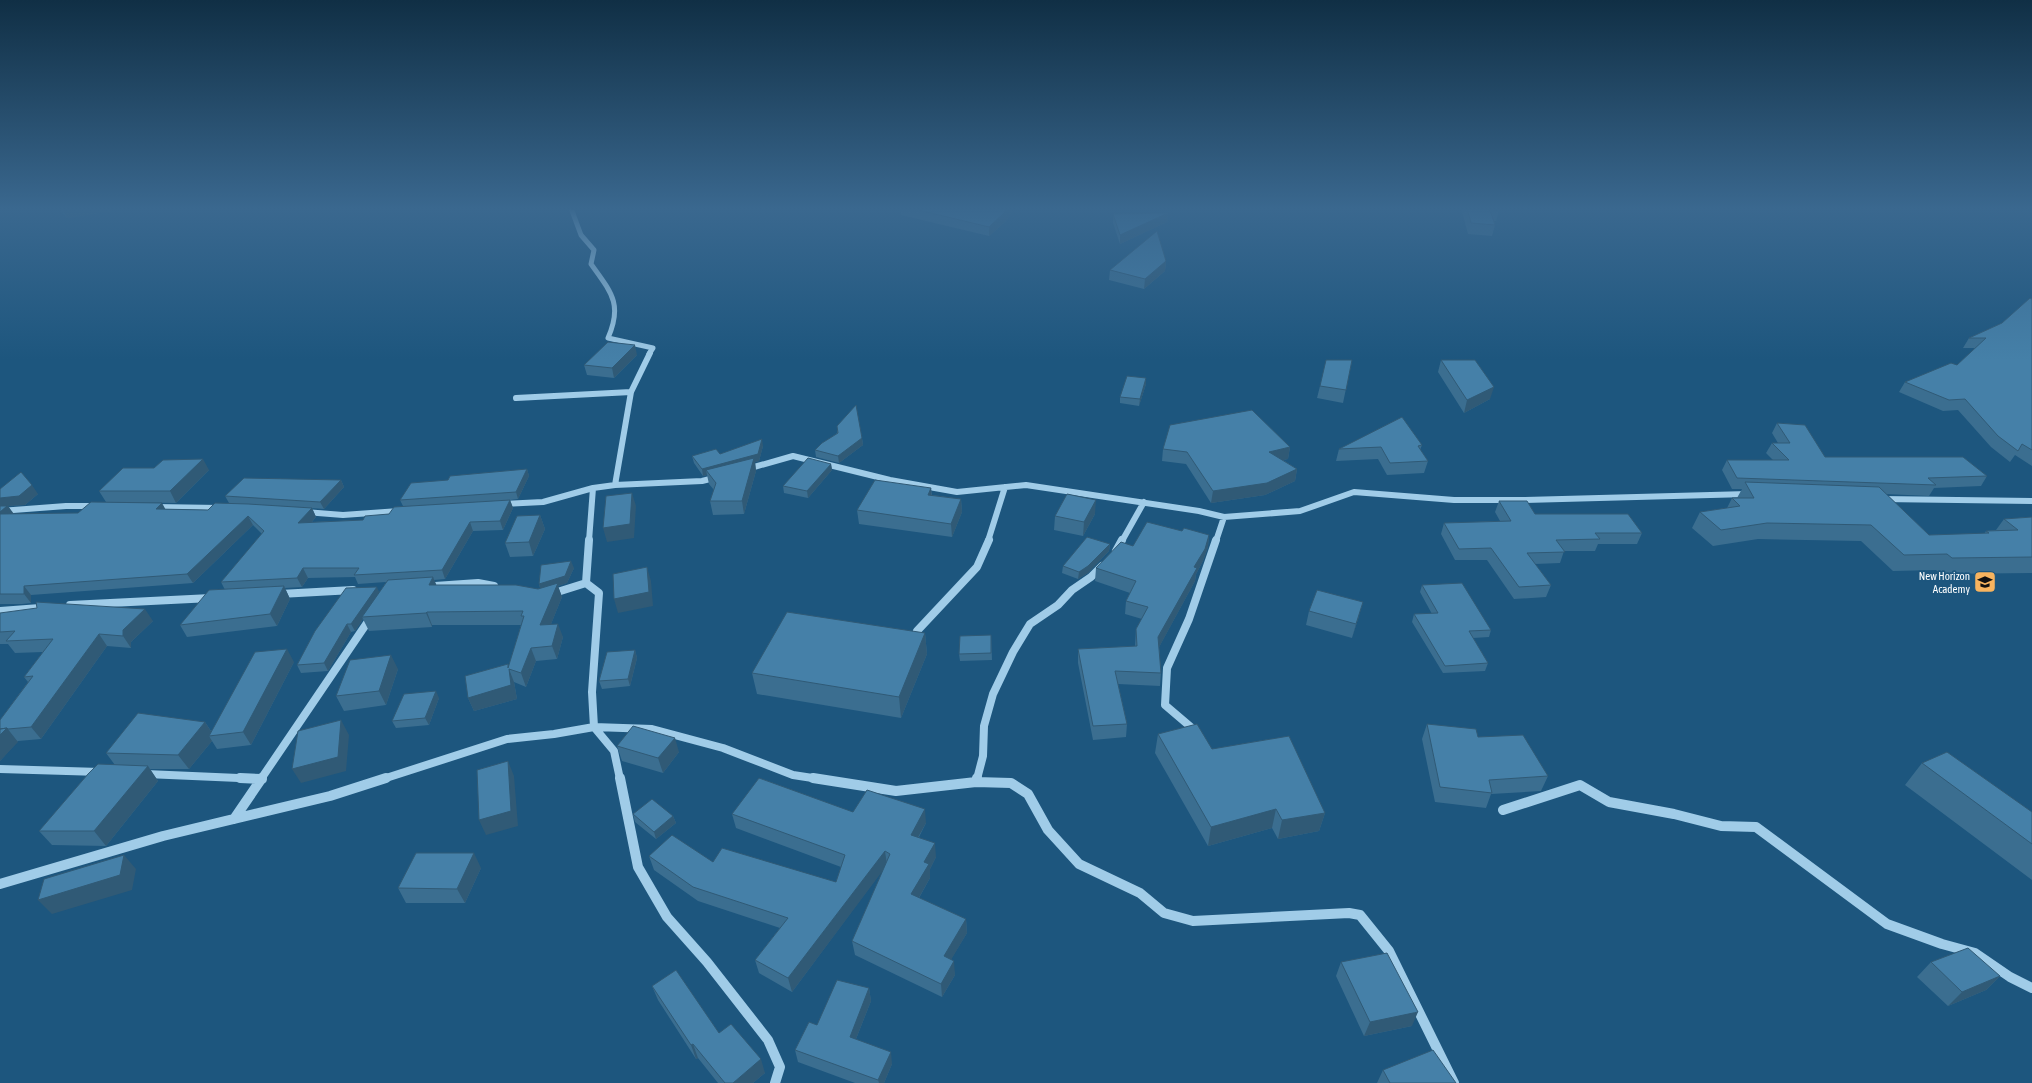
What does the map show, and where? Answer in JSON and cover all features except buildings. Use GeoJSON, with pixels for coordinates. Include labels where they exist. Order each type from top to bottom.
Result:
{"type":"FeatureCollection","features":[{"type":"Feature","properties":{"kind":"street"},"geometry":{"type":"LineString","coordinates":[[592,259],[591,264],[602,279],[613,301],[616,315],[608,338],[653,348],[645,361],[631,392],[615,485]]}},
{"type":"Feature","properties":{"kind":"street"},"geometry":{"type":"LineString","coordinates":[[516,398],[631,392]]}},
{"type":"Feature","properties":{"kind":"street"},"geometry":{"type":"LineString","coordinates":[[740,471],[793,456],[890,480],[934,489],[957,492],[1026,485],[1144,502],[1224,516],[1300,511],[1354,492],[1454,500],[1524,500],[1730,494],[1759,495]]}},
{"type":"Feature","properties":{"kind":"street"},"geometry":{"type":"LineString","coordinates":[[496,505],[543,502],[593,488],[615,485],[702,481],[724,475]]}},
{"type":"Feature","properties":{"kind":"street"},"geometry":{"type":"LineString","coordinates":[[917,631],[977,567],[989,539],[1005,487]]}},
{"type":"Feature","properties":{"kind":"street"},"geometry":{"type":"LineString","coordinates":[[586,583],[593,488]]}},
{"type":"Feature","properties":{"kind":"street"},"geometry":{"type":"LineString","coordinates":[[1874,499],[2032,501]]}},
{"type":"Feature","properties":{"kind":"street"},"geometry":{"type":"LineString","coordinates":[[976,782],[983,756],[984,726],[993,694],[1013,652],[1030,624],[1058,605],[1072,590],[1091,577],[1110,558],[1144,502]]}},
{"type":"Feature","properties":{"kind":"street"},"geometry":{"type":"LineString","coordinates":[[0,511],[66,506],[104,506]]}},
{"type":"Feature","properties":{"kind":"street"},"geometry":{"type":"LineString","coordinates":[[144,507],[229,508]]}},
{"type":"Feature","properties":{"kind":"street"},"geometry":{"type":"LineString","coordinates":[[298,512],[343,515],[409,510]]}},
{"type":"Feature","properties":{"kind":"street"},"geometry":{"type":"LineString","coordinates":[[1192,728],[1165,705],[1168,668],[1189,619],[1224,516]]}},
{"type":"Feature","properties":{"kind":"street"},"geometry":{"type":"LineString","coordinates":[[430,586],[478,583],[500,588]]}},
{"type":"Feature","properties":{"kind":"street"},"geometry":{"type":"LineString","coordinates":[[543,597],[586,583]]}},
{"type":"Feature","properties":{"kind":"street"},"geometry":{"type":"LineString","coordinates":[[586,583],[599,593],[592,692],[594,727],[614,751],[638,867],[667,917],[707,962],[768,1040],[780,1067],[775,1083]]}},
{"type":"Feature","properties":{"kind":"street"},"geometry":{"type":"LineString","coordinates":[[271,595],[359,590]]}},
{"type":"Feature","properties":{"kind":"street"},"geometry":{"type":"LineString","coordinates":[[0,611],[223,597]]}},
{"type":"Feature","properties":{"kind":"street"},"geometry":{"type":"LineString","coordinates":[[234,819],[378,608]]}},
{"type":"Feature","properties":{"kind":"street"},"geometry":{"type":"LineString","coordinates":[[0,884],[163,836],[330,796],[507,739],[554,734],[594,727],[652,729],[723,748],[792,775],[896,791],[976,782],[1011,783],[1028,794],[1048,830],[1079,864],[1140,893],[1164,913],[1193,921],[1349,913],[1360,915],[1389,951],[1454,1083]]}},
{"type":"Feature","properties":{"kind":"street"},"geometry":{"type":"LineString","coordinates":[[0,769],[106,773]]}},
{"type":"Feature","properties":{"kind":"street"},"geometry":{"type":"LineString","coordinates":[[138,774],[262,778]]}},
{"type":"Feature","properties":{"kind":"street"},"geometry":{"type":"LineString","coordinates":[[1503,810],[1580,785],[1609,802],[1674,814],[1721,826],[1756,828],[1887,924],[1942,944],[1975,953],[2010,977],[2032,988]]}},
{"type":"Feature","properties":{"kind":"place","name":"New Horizon Academy"},"geometry":{"type":"Point","coordinates":[1985,582]}}]}
